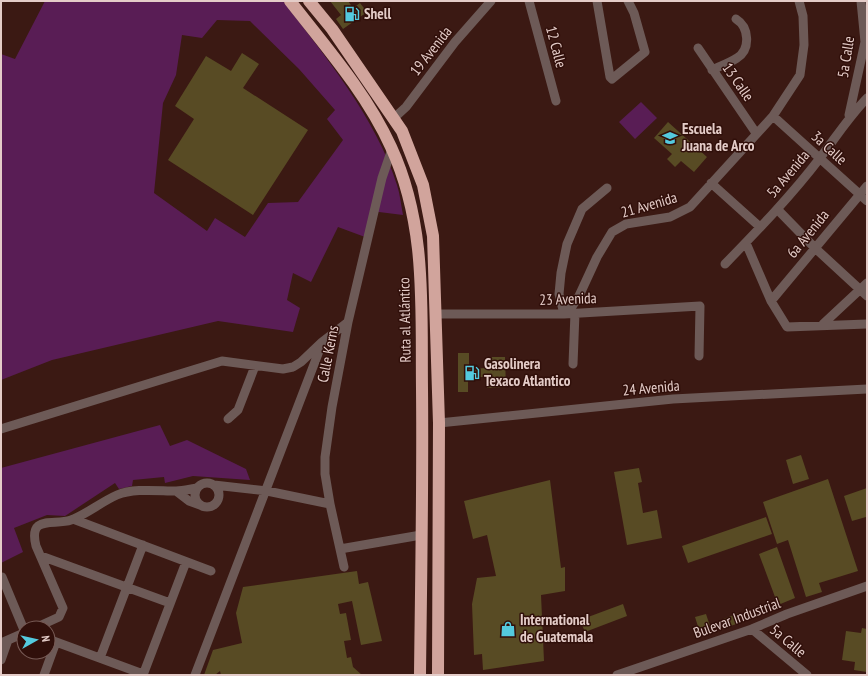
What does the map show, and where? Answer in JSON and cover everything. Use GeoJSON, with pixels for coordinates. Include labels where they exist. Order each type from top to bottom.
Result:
{"type":"FeatureCollection","features":[{"type":"Feature","properties":{"kind":"highway","name":"Ruta al Atlántico"},"geometry":{"type":"LineString","coordinates":[[290,1],[332,54],[362,97],[392,149],[408,191],[418,240],[421,315],[420,675]]}},
{"type":"Feature","properties":{"kind":"highway","name":"Ruta al Atlántico"},"geometry":{"type":"LineString","coordinates":[[309,1],[332,29],[394,118],[406,141],[422,185],[429,212],[433,236],[437,314],[439,423],[438,675]]}},
{"type":"Feature","properties":{"kind":"street","name":"19 Avenida"},"geometry":{"type":"LineString","coordinates":[[394,118],[406,107],[454,42],[491,1]]}},
{"type":"Feature","properties":{"kind":"street","name":"12 Calle"},"geometry":{"type":"LineString","coordinates":[[529,1],[556,101]]}},
{"type":"Feature","properties":{"kind":"street"},"geometry":{"type":"LineString","coordinates":[[597,1],[611,78],[614,79],[644,53],[634,13],[628,1]]}},
{"type":"Feature","properties":{"kind":"street","name":"21 Avenida"},"geometry":{"type":"LineString","coordinates":[[564,314],[571,308],[580,296],[597,257],[612,232],[626,224],[670,216],[690,207],[773,116],[800,75],[804,45],[802,16],[799,1]]}},
{"type":"Feature","properties":{"kind":"street","name":"5a Calle"},"geometry":{"type":"LineString","coordinates":[[849,116],[865,42],[861,1]]}},
{"type":"Feature","properties":{"kind":"street"},"geometry":{"type":"LineString","coordinates":[[712,70],[738,58],[746,46],[746,29],[742,23],[736,19]]}},
{"type":"Feature","properties":{"kind":"street","name":"13 Calle"},"geometry":{"type":"LineString","coordinates":[[698,48],[756,133]]}},
{"type":"Feature","properties":{"kind":"street","name":"5a Avenida"},"geometry":{"type":"LineString","coordinates":[[725,264],[777,209],[820,158],[849,116],[867,98]]}},
{"type":"Feature","properties":{"kind":"street","name":"3a Calle"},"geometry":{"type":"LineString","coordinates":[[773,116],[867,201]]}},
{"type":"Feature","properties":{"kind":"street","name":"Calle Kerns"},"geometry":{"type":"LineString","coordinates":[[344,567],[330,504],[325,474],[325,458],[332,408],[348,322],[382,178],[392,149]]}},
{"type":"Feature","properties":{"kind":"street"},"geometry":{"type":"LineString","coordinates":[[712,183],[760,227]]}},
{"type":"Feature","properties":{"kind":"street","name":"6a Avenida"},"geometry":{"type":"LineString","coordinates":[[771,301],[867,186]]}},
{"type":"Feature","properties":{"kind":"street"},"geometry":{"type":"LineString","coordinates":[[564,314],[559,294],[561,273],[567,244],[582,209],[607,188]]}},
{"type":"Feature","properties":{"kind":"street"},"geometry":{"type":"LineString","coordinates":[[777,209],[815,248],[865,290],[823,324]]}},
{"type":"Feature","properties":{"kind":"street"},"geometry":{"type":"LineString","coordinates":[[746,243],[771,301],[787,327],[823,324],[867,324]]}},
{"type":"Feature","properties":{"kind":"street","name":"23 Avenida"},"geometry":{"type":"LineString","coordinates":[[437,314],[575,314],[700,306],[699,356]]}},
{"type":"Feature","properties":{"kind":"street"},"geometry":{"type":"LineString","coordinates":[[573,364],[575,314]]}},
{"type":"Feature","properties":{"kind":"street"},"geometry":{"type":"LineString","coordinates":[[1,429],[222,361],[283,369],[293,367],[348,322]]}},
{"type":"Feature","properties":{"kind":"street"},"geometry":{"type":"LineString","coordinates":[[196,675],[267,491],[322,342]]}},
{"type":"Feature","properties":{"kind":"street"},"geometry":{"type":"LineString","coordinates":[[228,420],[238,410],[255,366]]}},
{"type":"Feature","properties":{"kind":"street","name":"24 Avenida"},"geometry":{"type":"LineString","coordinates":[[439,423],[673,399],[867,389]]}},
{"type":"Feature","properties":{"kind":"street"},"geometry":{"type":"LineString","coordinates":[[52,620],[59,617],[63,608],[40,556],[34,538],[34,531],[37,527],[46,522],[65,522],[73,519],[118,495],[166,490],[176,491],[197,488],[205,483],[232,488],[267,491],[330,504]]}},
{"type":"Feature","properties":{"kind":"street"},"geometry":{"type":"LineString","coordinates":[[214,485],[218,493],[217,502]]}},
{"type":"Feature","properties":{"kind":"street"},"geometry":{"type":"LineString","coordinates":[[197,488],[195,497],[200,505]]}},
{"type":"Feature","properties":{"kind":"street"},"geometry":{"type":"LineString","coordinates":[[176,491],[189,501],[200,505],[209,506],[217,502],[232,488]]}},
{"type":"Feature","properties":{"kind":"street"},"geometry":{"type":"LineString","coordinates":[[73,519],[211,571]]}},
{"type":"Feature","properties":{"kind":"street"},"geometry":{"type":"LineString","coordinates":[[340,549],[421,535]]}},
{"type":"Feature","properties":{"kind":"street"},"geometry":{"type":"LineString","coordinates":[[100,658],[142,545]]}},
{"type":"Feature","properties":{"kind":"street"},"geometry":{"type":"LineString","coordinates":[[40,556],[170,603]]}},
{"type":"Feature","properties":{"kind":"street"},"geometry":{"type":"LineString","coordinates":[[56,642],[143,674],[186,562]]}},
{"type":"Feature","properties":{"kind":"street"},"geometry":{"type":"LineString","coordinates":[[2,577],[20,620]]}},
{"type":"Feature","properties":{"kind":"street","name":"Bulevar Industrial"},"geometry":{"type":"LineString","coordinates":[[617,675],[752,629],[787,614],[867,586]]}},
{"type":"Feature","properties":{"kind":"street","name":"5a Calle"},"geometry":{"type":"LineString","coordinates":[[752,629],[807,675]]}},
{"type":"Feature","properties":{"kind":"street"},"geometry":{"type":"LineString","coordinates":[[1,660],[5,641],[16,636]]}},
{"type":"Feature","properties":{"kind":"street"},"geometry":{"type":"LineString","coordinates":[[44,675],[47,660]]}},
{"type":"Feature","properties":{"kind":"shaded area"},"geometry":{"type":"Polygon","coordinates":[[[45,1],[283,1],[348,88],[363,112],[388,160],[400,196],[403,215],[371,211],[365,237],[338,227],[311,282],[293,273],[287,300],[300,308],[293,332],[218,321],[52,360],[1,380],[1,54],[15,59],[45,1]],[[217,20],[202,38],[182,35],[176,75],[163,103],[154,193],[207,231],[215,218],[245,237],[268,203],[298,202],[343,140],[327,119],[335,110],[299,69],[250,21],[217,20]]]}},
{"type":"Feature","properties":{"kind":"shaded area"},"geometry":{"type":"Polygon","coordinates":[[[641,102],[657,118],[635,139],[619,122],[641,102]]]}},
{"type":"Feature","properties":{"kind":"shaded area"},"geometry":{"type":"Polygon","coordinates":[[[160,425],[170,446],[187,440],[246,469],[250,480],[193,476],[165,483],[164,477],[133,480],[132,486],[119,489],[115,483],[65,516],[47,515],[14,528],[23,552],[1,563],[1,468],[160,425]]]}},
{"type":"Feature","properties":{"kind":"building","name":"Shell"},"geometry":{"type":"Polygon","coordinates":[[[330,1],[348,1],[353,8],[360,3],[367,12],[343,29],[336,19],[341,15],[330,1]]]}},
{"type":"Feature","properties":{"kind":"building"},"geometry":{"type":"Polygon","coordinates":[[[242,53],[259,64],[243,88],[308,130],[253,215],[168,160],[194,119],[175,106],[206,56],[231,71],[242,53]]]}},
{"type":"Feature","properties":{"kind":"building"},"geometry":{"type":"Polygon","coordinates":[[[668,122],[707,157],[694,172],[681,161],[675,167],[667,159],[672,154],[654,138],[668,122]]]}},
{"type":"Feature","properties":{"kind":"building"},"geometry":{"type":"Polygon","coordinates":[[[458,353],[469,353],[469,369],[486,368],[486,357],[505,357],[506,387],[487,388],[486,377],[468,377],[468,392],[458,392],[458,353]]]}},
{"type":"Feature","properties":{"kind":"building"},"geometry":{"type":"Polygon","coordinates":[[[801,455],[809,479],[793,484],[786,460],[801,455]]]}},
{"type":"Feature","properties":{"kind":"building"},"geometry":{"type":"Polygon","coordinates":[[[639,468],[642,482],[638,483],[643,513],[657,510],[662,538],[627,545],[614,472],[639,468]]]}},
{"type":"Feature","properties":{"kind":"building"},"geometry":{"type":"Polygon","coordinates":[[[828,479],[858,571],[819,583],[822,592],[806,597],[788,540],[777,544],[763,502],[828,479]]]}},
{"type":"Feature","properties":{"kind":"building"},"geometry":{"type":"Polygon","coordinates":[[[550,480],[561,568],[565,567],[565,591],[541,595],[544,661],[483,670],[482,654],[474,655],[472,604],[477,578],[496,576],[487,535],[473,539],[464,501],[550,480]]]}},
{"type":"Feature","properties":{"kind":"building"},"geometry":{"type":"Polygon","coordinates":[[[867,488],[867,519],[866,517],[852,521],[844,496],[867,488]]]}},
{"type":"Feature","properties":{"kind":"building"},"geometry":{"type":"Polygon","coordinates":[[[766,517],[772,534],[688,563],[682,546],[766,517]]]}},
{"type":"Feature","properties":{"kind":"building"},"geometry":{"type":"Polygon","coordinates":[[[777,547],[795,598],[778,605],[759,554],[777,547]]]}},
{"type":"Feature","properties":{"kind":"building"},"geometry":{"type":"Polygon","coordinates":[[[357,571],[359,584],[368,582],[382,641],[361,645],[352,601],[338,604],[340,614],[346,613],[351,640],[344,641],[347,658],[351,657],[353,667],[362,675],[221,675],[220,671],[215,675],[204,675],[213,650],[242,643],[236,613],[243,587],[357,571]]]}},
{"type":"Feature","properties":{"kind":"building"},"geometry":{"type":"Polygon","coordinates":[[[623,604],[627,616],[585,632],[580,620],[623,604]]]}},
{"type":"Feature","properties":{"kind":"building"},"geometry":{"type":"Polygon","coordinates":[[[739,613],[743,622],[727,627],[723,619],[739,613]]]}},
{"type":"Feature","properties":{"kind":"building"},"geometry":{"type":"Polygon","coordinates":[[[706,614],[712,632],[701,636],[695,617],[706,614]]]}},
{"type":"Feature","properties":{"kind":"building"},"geometry":{"type":"Polygon","coordinates":[[[862,628],[867,629],[867,672],[854,670],[855,662],[842,660],[846,631],[861,633],[862,628]]]}},
{"type":"Feature","properties":{"kind":"place","name":"Shell"},"geometry":{"type":"Point","coordinates":[352,14]}},
{"type":"Feature","properties":{"kind":"place","name":"Escuela Juana de Arco"},"geometry":{"type":"Point","coordinates":[670,138]}},
{"type":"Feature","properties":{"kind":"place","name":"Gasolinera Texaco Atlantico"},"geometry":{"type":"Point","coordinates":[472,373]}},
{"type":"Feature","properties":{"kind":"place","name":"International de Guatemala"},"geometry":{"type":"Point","coordinates":[508,629]}}]}
